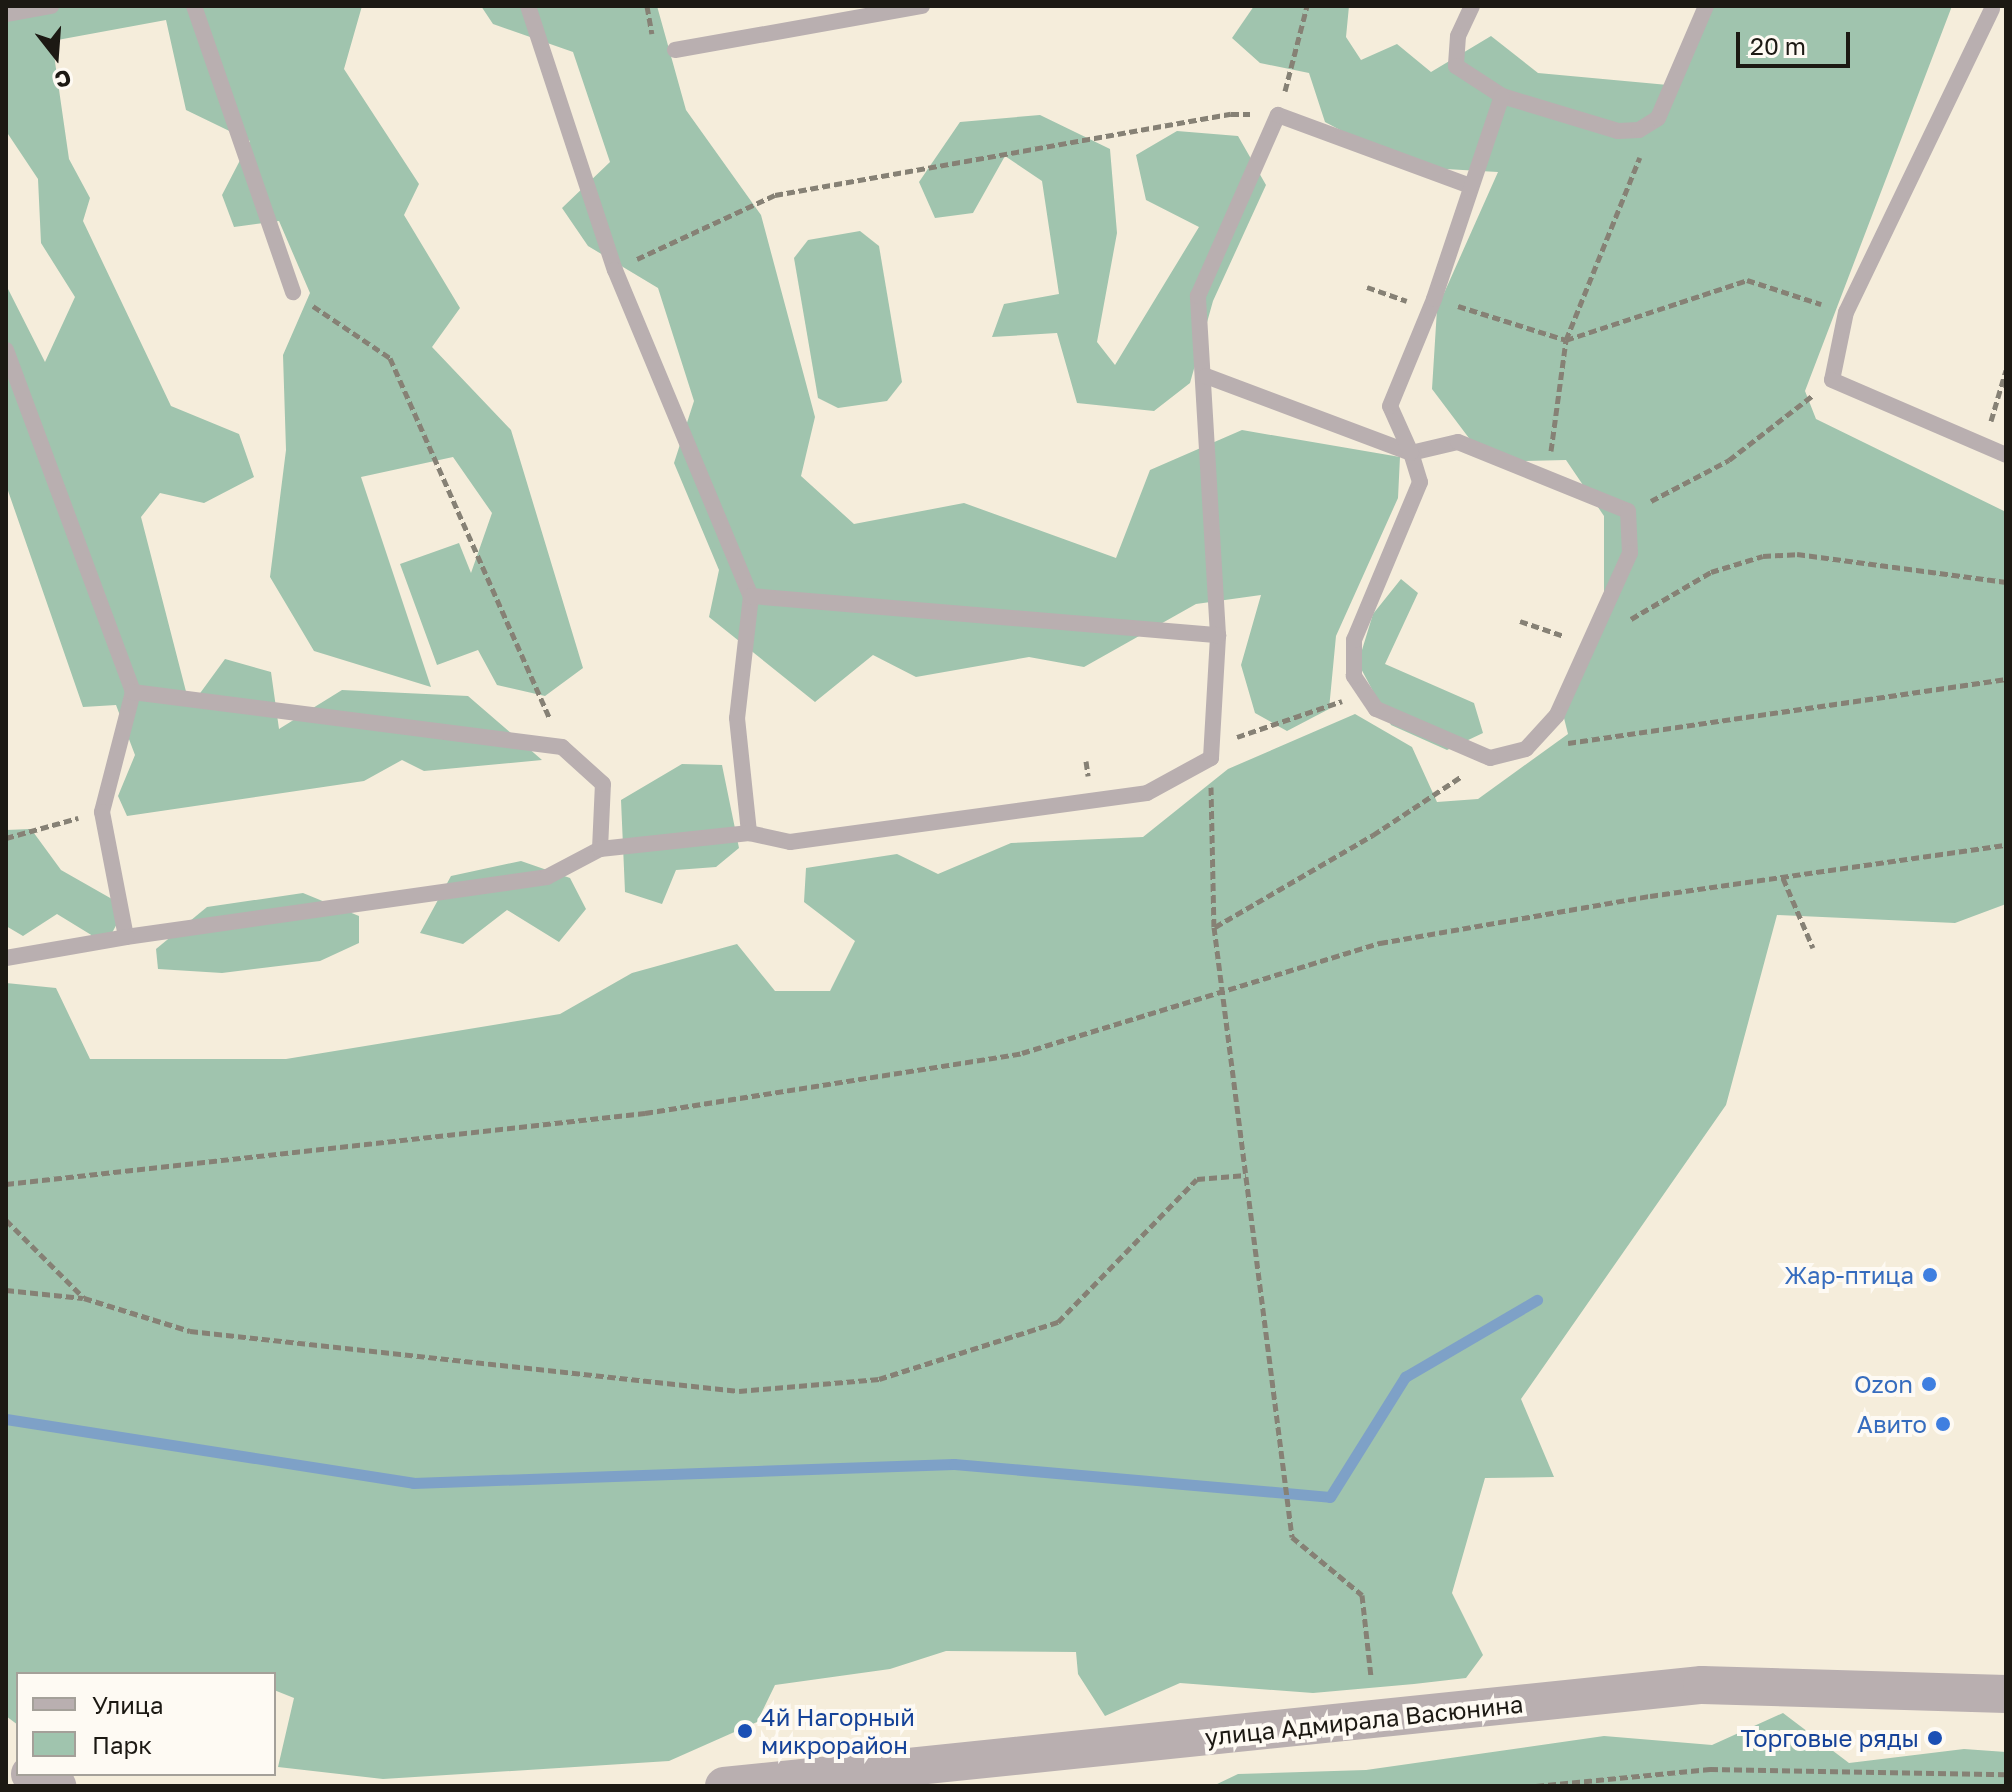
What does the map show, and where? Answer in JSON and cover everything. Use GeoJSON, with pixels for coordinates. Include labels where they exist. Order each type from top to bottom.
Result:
{"type":"FeatureCollection","features":[{"type":"Feature","properties":{"kind":"street","name":"улица Адмирала Васюнина"},"geometry":{"type":"LineString","coordinates":[[724,1786],[1702,1685],[2006,1694]]}},
{"type":"Feature","properties":{"kind":"street"},"geometry":{"type":"LineString","coordinates":[[34,1776],[57,1786]]}},
{"type":"Feature","properties":{"kind":"lane"},"geometry":{"type":"LineString","coordinates":[[6,14],[51,6]]}},
{"type":"Feature","properties":{"kind":"lane"},"geometry":{"type":"LineString","coordinates":[[194,6],[293,292]]}},
{"type":"Feature","properties":{"kind":"lane"},"geometry":{"type":"LineString","coordinates":[[528,6],[615,270],[751,596],[737,718],[749,833]]}},
{"type":"Feature","properties":{"kind":"lane"},"geometry":{"type":"LineString","coordinates":[[675,50],[922,6]]}},
{"type":"Feature","properties":{"kind":"lane"},"geometry":{"type":"LineString","coordinates":[[1472,6],[1458,36],[1456,66],[1502,96],[1618,131],[1639,130],[1658,118],[1706,6]]}},
{"type":"Feature","properties":{"kind":"lane"},"geometry":{"type":"LineString","coordinates":[[1996,7],[1846,312],[1832,380],[2006,455]]}},
{"type":"Feature","properties":{"kind":"lane"},"geometry":{"type":"LineString","coordinates":[[1206,376],[1411,453],[1458,442],[1628,511],[1630,553],[1557,715],[1526,749],[1490,758],[1376,709],[1354,676],[1354,640],[1420,482],[1411,453],[1390,406],[1432,304],[1502,96]]}},
{"type":"Feature","properties":{"kind":"lane"},"geometry":{"type":"LineString","coordinates":[[6,958],[126,937],[547,877],[600,849],[749,833],[790,842],[1147,793],[1211,752],[1218,635],[1206,376],[1198,296],[1278,115],[1470,186]]}},
{"type":"Feature","properties":{"kind":"lane"},"geometry":{"type":"LineString","coordinates":[[6,350],[133,692],[102,812],[126,937]]}},
{"type":"Feature","properties":{"kind":"lane"},"geometry":{"type":"LineString","coordinates":[[751,596],[1218,635]]}},
{"type":"Feature","properties":{"kind":"lane"},"geometry":{"type":"LineString","coordinates":[[133,692],[562,747],[603,784],[600,849]]}},
{"type":"Feature","properties":{"kind":"path"},"geometry":{"type":"LineString","coordinates":[[615,270],[775,195],[1231,114],[1278,115],[1307,6]]}},
{"type":"Feature","properties":{"kind":"path"},"geometry":{"type":"LineString","coordinates":[[1548,476],[1566,340],[1658,118]]}},
{"type":"Feature","properties":{"kind":"path"},"geometry":{"type":"LineString","coordinates":[[1367,287],[1566,340],[1747,280],[1846,312]]}},
{"type":"Feature","properties":{"kind":"path"},"geometry":{"type":"LineString","coordinates":[[293,292],[390,358],[506,612],[562,747]]}},
{"type":"Feature","properties":{"kind":"path"},"geometry":{"type":"LineString","coordinates":[[1985,445],[2006,370]]}},
{"type":"Feature","properties":{"kind":"path"},"geometry":{"type":"LineString","coordinates":[[1628,511],[1729,460],[1832,380]]}},
{"type":"Feature","properties":{"kind":"path"},"geometry":{"type":"LineString","coordinates":[[1589,644],[1711,572],[1763,556],[1797,554],[2006,582]]}},
{"type":"Feature","properties":{"kind":"path"},"geometry":{"type":"LineString","coordinates":[[1520,621],[1572,639]]}},
{"type":"Feature","properties":{"kind":"path"},"geometry":{"type":"LineString","coordinates":[[1526,749],[2006,679]]}},
{"type":"Feature","properties":{"kind":"path"},"geometry":{"type":"LineString","coordinates":[[1365,693],[1211,752],[1214,927],[1292,1537],[1362,1595],[1371,1676]]}},
{"type":"Feature","properties":{"kind":"path"},"geometry":{"type":"LineString","coordinates":[[1214,927],[1373,835],[1490,758]]}},
{"type":"Feature","properties":{"kind":"path"},"geometry":{"type":"LineString","coordinates":[[6,838],[102,812]]}},
{"type":"Feature","properties":{"kind":"path"},"geometry":{"type":"LineString","coordinates":[[6,1184],[645,1113],[1022,1053],[1380,943],[1650,896],[2006,845]]}},
{"type":"Feature","properties":{"kind":"path"},"geometry":{"type":"LineString","coordinates":[[1783,878],[1813,948]]}},
{"type":"Feature","properties":{"kind":"path"},"geometry":{"type":"LineString","coordinates":[[6,1290],[84,1298],[190,1331],[739,1391],[879,1379],[1058,1322],[1197,1179],[1246,1175]]}},
{"type":"Feature","properties":{"kind":"path"},"geometry":{"type":"LineString","coordinates":[[6,1220],[84,1298]]}},
{"type":"Feature","properties":{"kind":"path"},"geometry":{"type":"LineString","coordinates":[[1536,1786],[1710,1769],[2006,1774]]}},
{"type":"Feature","properties":{"kind":"green space"},"geometry":{"type":"Polygon","coordinates":[[[6,6],[362,6],[344,69],[419,184],[404,215],[460,308],[432,347],[511,430],[583,668],[545,696],[497,685],[478,650],[437,665],[400,564],[459,543],[471,573],[492,513],[453,457],[361,477],[431,687],[314,651],[270,577],[286,450],[283,355],[310,293],[279,221],[234,227],[222,195],[250,141],[186,110],[166,20],[52,41],[69,159],[90,198],[83,221],[171,406],[239,434],[254,477],[204,503],[160,493],[141,517],[190,707],[225,659],[271,672],[279,729],[342,690],[468,696],[542,760],[424,771],[402,760],[364,781],[127,816],[118,796],[135,755],[116,705],[83,707],[6,485],[6,285],[45,362],[75,297],[41,243],[38,179],[6,131],[6,6]]]}},
{"type":"Feature","properties":{"kind":"green space"},"geometry":{"type":"Polygon","coordinates":[[[481,6],[657,6],[686,110],[761,215],[815,417],[801,476],[854,524],[964,503],[1116,558],[1150,470],[1242,430],[1400,457],[1398,498],[1336,636],[1329,709],[1287,731],[1255,713],[1241,665],[1261,595],[1196,604],[1084,667],[1029,657],[916,677],[873,655],[815,702],[709,617],[719,570],[674,463],[694,401],[658,288],[588,246],[562,208],[610,162],[573,52],[493,24],[481,6]]]}},
{"type":"Feature","properties":{"kind":"green space"},"geometry":{"type":"Polygon","coordinates":[[[1254,6],[1349,6],[1346,37],[1361,60],[1397,44],[1431,72],[1491,36],[1538,73],[1668,85],[1703,6],[1952,6],[1805,391],[1816,419],[2006,512],[2006,904],[1955,923],[1777,915],[1726,1105],[1521,1399],[1554,1477],[1485,1478],[1452,1593],[1483,1655],[1466,1678],[1414,1684],[1313,1693],[1180,1683],[1105,1716],[1078,1674],[1076,1652],[946,1651],[890,1669],[775,1685],[757,1722],[669,1761],[383,1779],[278,1767],[294,1698],[276,1691],[276,1672],[16,1672],[16,1724],[6,1716],[6,983],[56,988],[90,1059],[286,1059],[560,1014],[632,973],[737,944],[775,991],[830,991],[855,941],[804,902],[806,868],[897,854],[938,874],[1011,843],[1143,837],[1228,769],[1355,714],[1412,747],[1437,802],[1478,799],[1568,734],[1561,706],[1604,593],[1604,516],[1566,460],[1487,462],[1432,389],[1437,309],[1498,172],[1410,167],[1325,122],[1309,73],[1260,63],[1232,38],[1254,6]]]}},
{"type":"Feature","properties":{"kind":"green space"},"geometry":{"type":"Polygon","coordinates":[[[1040,115],[1110,149],[1117,233],[1097,342],[1115,365],[1199,227],[1146,200],[1136,155],[1177,131],[1238,136],[1266,185],[1213,301],[1190,383],[1154,411],[1077,403],[1057,333],[992,337],[1004,304],[1059,294],[1042,181],[1005,156],[973,213],[935,218],[919,182],[960,122],[1040,115]]]}},
{"type":"Feature","properties":{"kind":"green space"},"geometry":{"type":"Polygon","coordinates":[[[860,231],[879,246],[902,382],[887,401],[838,408],[818,398],[794,258],[808,240],[860,231]]]}},
{"type":"Feature","properties":{"kind":"green space"},"geometry":{"type":"Polygon","coordinates":[[[1401,579],[1418,593],[1385,664],[1474,703],[1483,733],[1447,750],[1391,725],[1358,663],[1373,614],[1401,579]]]}},
{"type":"Feature","properties":{"kind":"green space"},"geometry":{"type":"Polygon","coordinates":[[[682,764],[722,765],[739,848],[716,867],[676,870],[662,904],[625,892],[621,800],[682,764]]]}},
{"type":"Feature","properties":{"kind":"green space"},"geometry":{"type":"Polygon","coordinates":[[[31,829],[61,870],[126,907],[106,944],[57,914],[23,936],[6,926],[6,830],[31,829]]]}},
{"type":"Feature","properties":{"kind":"green space"},"geometry":{"type":"Polygon","coordinates":[[[521,861],[570,878],[586,909],[559,942],[507,910],[463,944],[420,933],[451,876],[521,861]]]}},
{"type":"Feature","properties":{"kind":"green space"},"geometry":{"type":"Polygon","coordinates":[[[303,893],[359,916],[359,943],[320,961],[222,973],[158,969],[156,949],[207,907],[303,893]]]}},
{"type":"Feature","properties":{"kind":"green space"},"geometry":{"type":"Polygon","coordinates":[[[1783,1713],[1849,1763],[1964,1749],[2006,1752],[2006,1786],[1213,1786],[1238,1774],[1366,1770],[1604,1736],[1712,1745],[1783,1713]]]}},
{"type":"Feature","properties":{"kind":"waterway"},"geometry":{"type":"LineString","coordinates":[[6,1419],[413,1483],[954,1464],[1330,1497],[1405,1377],[1537,1300]]}},
{"type":"Feature","properties":{"kind":"place","name":"Жар-птица"},"geometry":{"type":"Point","coordinates":[1930,1275]}},
{"type":"Feature","properties":{"kind":"place","name":"Ozon"},"geometry":{"type":"Point","coordinates":[1929,1384]}},
{"type":"Feature","properties":{"kind":"place","name":"Авито"},"geometry":{"type":"Point","coordinates":[1943,1424]}},
{"type":"Feature","properties":{"kind":"place","name":"4й Нагорный микрорайон"},"geometry":{"type":"Point","coordinates":[745,1731]}},
{"type":"Feature","properties":{"kind":"place","name":"Торговые ряды"},"geometry":{"type":"Point","coordinates":[1935,1738]}}]}
